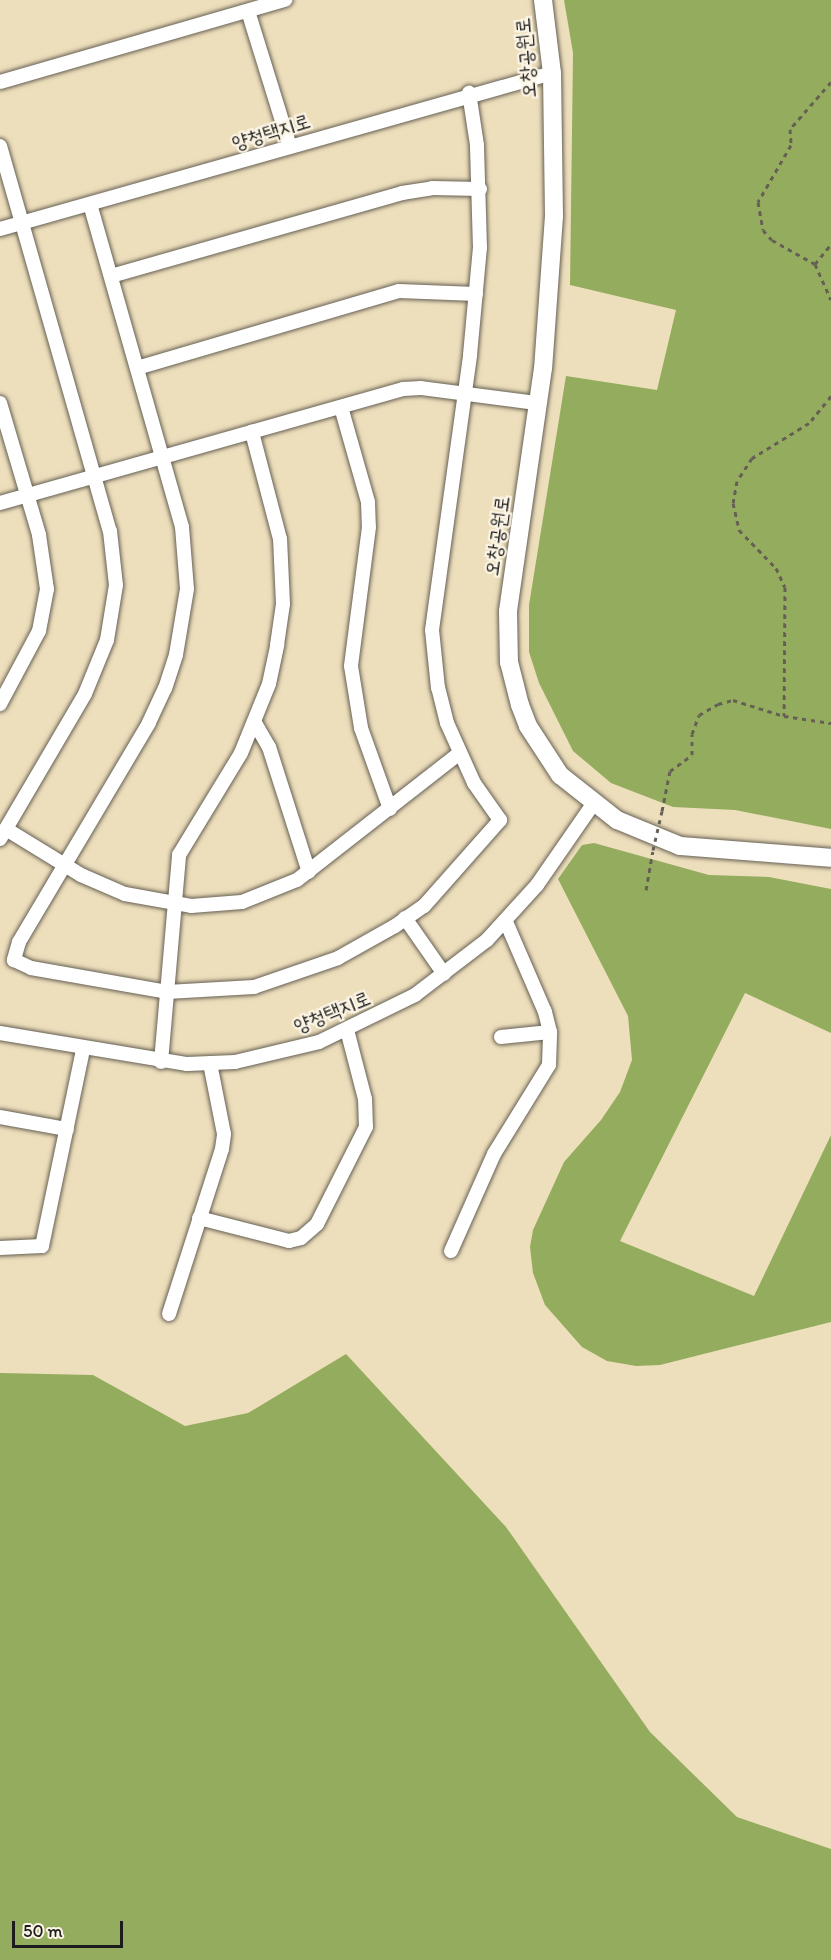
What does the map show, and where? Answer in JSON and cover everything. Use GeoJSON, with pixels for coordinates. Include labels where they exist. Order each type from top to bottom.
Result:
{"type":"FeatureCollection","features":[{"type":"Feature","properties":{"kind":"street"},"geometry":{"type":"LineString","coordinates":[[0,82],[285,0]]}},
{"type":"Feature","properties":{"kind":"street","name":"오창공원로"},"geometry":{"type":"LineString","coordinates":[[543,0],[552,73],[555,216],[548,327],[508,612],[509,662],[520,705],[539,745],[560,775],[593,804],[617,820],[680,846],[831,858]]}},
{"type":"Feature","properties":{"kind":"street"},"geometry":{"type":"LineString","coordinates":[[248,11],[290,147]]}},
{"type":"Feature","properties":{"kind":"street","name":"양청택지로"},"geometry":{"type":"LineString","coordinates":[[0,229],[290,147],[469,93],[552,73]]}},
{"type":"Feature","properties":{"kind":"street"},"geometry":{"type":"LineString","coordinates":[[90,204],[182,527],[187,589],[176,655],[149,723],[18,942],[14,960],[31,968],[167,992],[226,991],[284,980],[338,958],[405,918],[446,883],[500,820],[458,754],[438,688],[432,630],[465,393],[476,294],[480,189],[469,93]]}},
{"type":"Feature","properties":{"kind":"street"},"geometry":{"type":"LineString","coordinates":[[0,146],[94,476],[114,557],[116,585],[107,640],[85,694],[3,834],[125,894],[174,904],[214,906],[242,902],[272,893],[309,872],[458,754]]}},
{"type":"Feature","properties":{"kind":"street"},"geometry":{"type":"LineString","coordinates":[[111,276],[402,193],[432,188],[480,189]]}},
{"type":"Feature","properties":{"kind":"street"},"geometry":{"type":"LineString","coordinates":[[137,368],[399,291],[476,294]]}},
{"type":"Feature","properties":{"kind":"street"},"geometry":{"type":"LineString","coordinates":[[0,503],[403,389],[465,393],[537,403]]}},
{"type":"Feature","properties":{"kind":"street"},"geometry":{"type":"LineString","coordinates":[[0,403],[46,568],[45,611],[26,660],[0,704]]}},
{"type":"Feature","properties":{"kind":"street"},"geometry":{"type":"LineString","coordinates":[[341,407],[368,502],[367,545],[351,666],[362,728],[390,809]]}},
{"type":"Feature","properties":{"kind":"street"},"geometry":{"type":"LineString","coordinates":[[161,1062],[179,855],[242,753],[255,723],[269,684],[283,604],[280,539],[252,432]]}},
{"type":"Feature","properties":{"kind":"street"},"geometry":{"type":"LineString","coordinates":[[255,723],[269,747],[309,872]]}},
{"type":"Feature","properties":{"kind":"street","name":"양청택지로"},"geometry":{"type":"LineString","coordinates":[[0,1033],[161,1062],[210,1064],[278,1053],[347,1030],[415,995],[506,922],[593,804]]}},
{"type":"Feature","properties":{"kind":"street"},"geometry":{"type":"LineString","coordinates":[[405,918],[444,974]]}},
{"type":"Feature","properties":{"kind":"street"},"geometry":{"type":"LineString","coordinates":[[451,1251],[494,1154],[549,1065],[550,1032],[506,922]]}},
{"type":"Feature","properties":{"kind":"street"},"geometry":{"type":"LineString","coordinates":[[199,1218],[289,1241],[301,1238],[317,1224],[366,1127],[365,1099],[347,1030]]}},
{"type":"Feature","properties":{"kind":"street"},"geometry":{"type":"LineString","coordinates":[[501,1037],[550,1032]]}},
{"type":"Feature","properties":{"kind":"street"},"geometry":{"type":"LineString","coordinates":[[0,1248],[42,1246],[83,1049]]}},
{"type":"Feature","properties":{"kind":"street"},"geometry":{"type":"LineString","coordinates":[[169,1314],[224,1134],[210,1064]]}},
{"type":"Feature","properties":{"kind":"street"},"geometry":{"type":"LineString","coordinates":[[0,1117],[67,1129]]}},
{"type":"Feature","properties":{"kind":"path"},"geometry":{"type":"LineString","coordinates":[[831,82],[790,129],[791,145],[758,202],[763,230],[772,240],[815,264],[831,300]]}},
{"type":"Feature","properties":{"kind":"path"},"geometry":{"type":"LineString","coordinates":[[815,264],[831,244]]}},
{"type":"Feature","properties":{"kind":"path"},"geometry":{"type":"LineString","coordinates":[[784,716],[785,586],[776,568],[739,530],[733,502],[737,481],[752,458],[809,423],[831,396]]}},
{"type":"Feature","properties":{"kind":"path"},"geometry":{"type":"LineString","coordinates":[[646,890],[670,771],[692,755],[692,734],[699,716],[718,704],[733,700],[784,716],[831,723]]}},
{"type":"Feature","properties":{"kind":"green space"},"geometry":{"type":"Polygon","coordinates":[[[564,0],[831,0],[831,829],[735,810],[673,807],[611,783],[573,751],[539,683],[529,652],[529,605],[566,376],[657,390],[676,310],[570,285],[573,53],[564,0]]]}},
{"type":"Feature","properties":{"kind":"green space"},"geometry":{"type":"Polygon","coordinates":[[[594,843],[709,875],[769,877],[831,889],[831,1033],[745,993],[620,1241],[754,1296],[831,1135],[831,1322],[660,1365],[636,1366],[607,1361],[582,1347],[545,1305],[533,1273],[530,1247],[533,1230],[564,1162],[601,1120],[620,1092],[632,1060],[628,1016],[558,879],[582,845],[594,843]]]}},
{"type":"Feature","properties":{"kind":"green space"},"geometry":{"type":"Polygon","coordinates":[[[346,1354],[506,1527],[650,1732],[737,1817],[831,1849],[831,1960],[0,1960],[0,1373],[93,1375],[185,1426],[248,1413],[346,1354]]]}}]}
